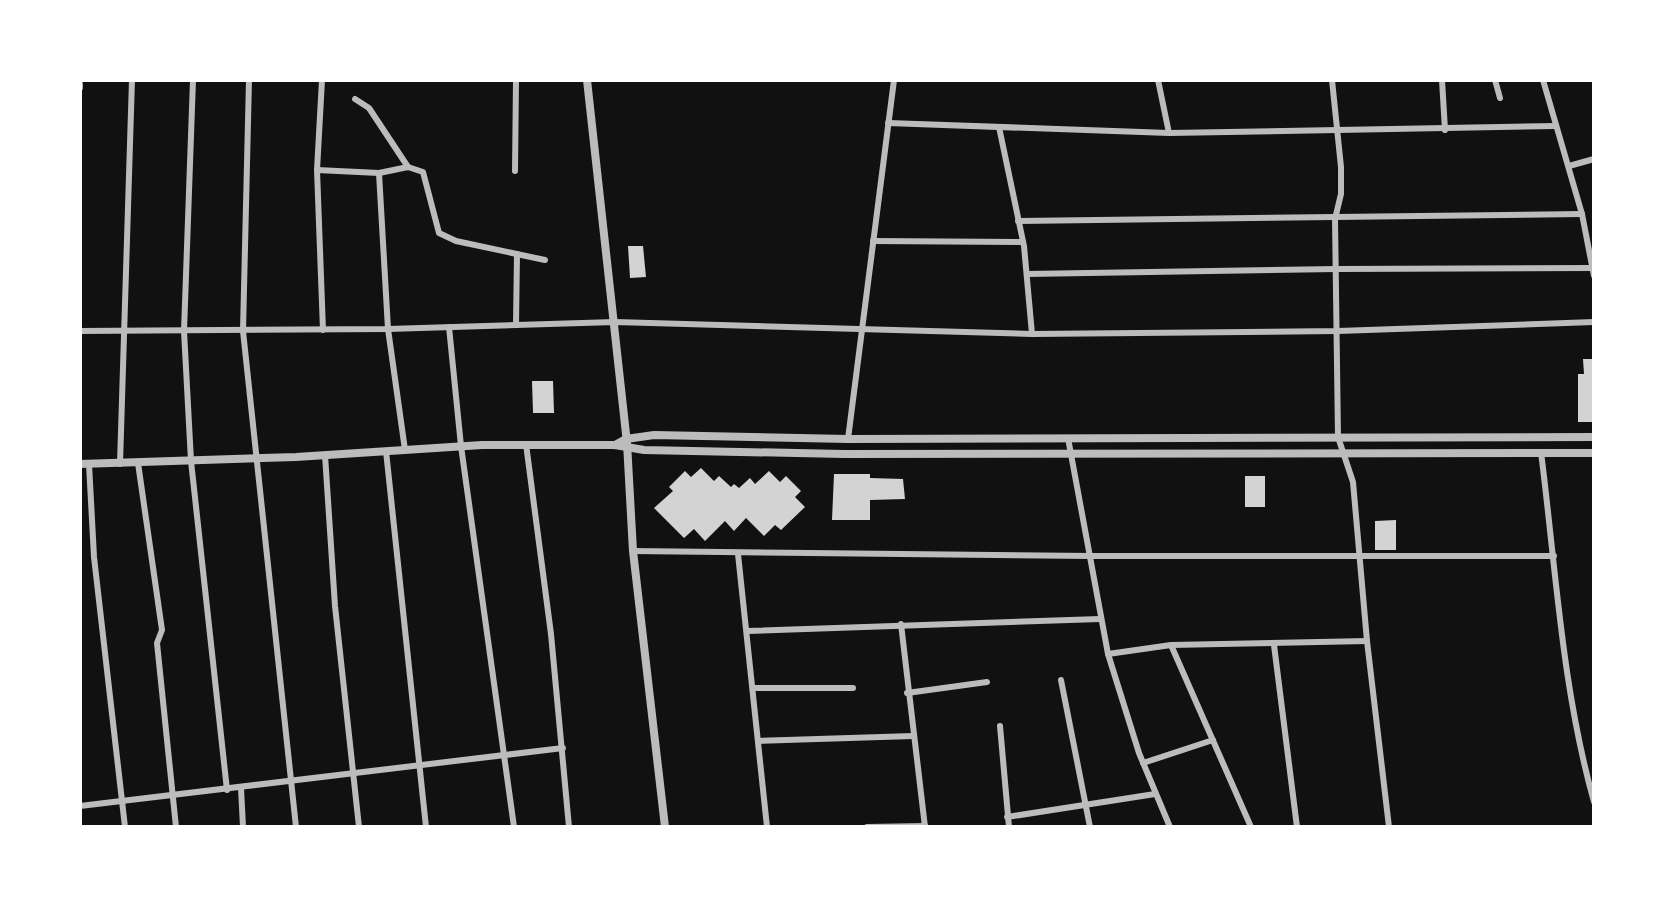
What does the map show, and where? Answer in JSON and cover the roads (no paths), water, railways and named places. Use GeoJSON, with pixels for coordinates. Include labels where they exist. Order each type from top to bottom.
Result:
{"type":"FeatureCollection","features":[{"type":"Feature","properties":{"kind":"street"},"geometry":{"type":"LineString","coordinates":[[120,464],[132,80]]}},
{"type":"Feature","properties":{"kind":"street"},"geometry":{"type":"LineString","coordinates":[[193,80],[184,331],[191,461],[228,790]]}},
{"type":"Feature","properties":{"kind":"street"},"geometry":{"type":"LineString","coordinates":[[249,80],[243,331],[294,781],[296,827]]}},
{"type":"Feature","properties":{"kind":"street"},"geometry":{"type":"LineString","coordinates":[[322,80],[317,170],[323,330]]}},
{"type":"Feature","properties":{"kind":"street"},"geometry":{"type":"LineString","coordinates":[[515,171],[516,80]]}},
{"type":"Feature","properties":{"kind":"street"},"geometry":{"type":"LineString","coordinates":[[587,80],[627,443],[633,551],[665,827]]}},
{"type":"Feature","properties":{"kind":"street"},"geometry":{"type":"LineString","coordinates":[[848,439],[894,80]]}},
{"type":"Feature","properties":{"kind":"street"},"geometry":{"type":"LineString","coordinates":[[1158,80],[1169,133]]}},
{"type":"Feature","properties":{"kind":"street"},"geometry":{"type":"LineString","coordinates":[[1332,80],[1341,194],[1335,219],[1338,437],[1353,482],[1367,641],[1389,827]]}},
{"type":"Feature","properties":{"kind":"street"},"geometry":{"type":"LineString","coordinates":[[1442,80],[1445,130]]}},
{"type":"Feature","properties":{"kind":"street"},"geometry":{"type":"LineString","coordinates":[[1495,80],[1500,98]]}},
{"type":"Feature","properties":{"kind":"street"},"geometry":{"type":"LineString","coordinates":[[1027,274],[1337,268],[1593,272],[1582,214],[1543,80]]}},
{"type":"Feature","properties":{"kind":"street"},"geometry":{"type":"LineString","coordinates":[[355,99],[369,108],[408,167]]}},
{"type":"Feature","properties":{"kind":"street"},"geometry":{"type":"LineString","coordinates":[[888,123],[1169,133],[1555,126]]}},
{"type":"Feature","properties":{"kind":"street"},"geometry":{"type":"LineString","coordinates":[[999,127],[1023,242],[1032,334]]}},
{"type":"Feature","properties":{"kind":"street"},"geometry":{"type":"LineString","coordinates":[[1569,166],[1594,159]]}},
{"type":"Feature","properties":{"kind":"street"},"geometry":{"type":"LineString","coordinates":[[317,170],[379,173],[408,167],[423,172],[439,233],[456,241],[545,260]]}},
{"type":"Feature","properties":{"kind":"street"},"geometry":{"type":"LineString","coordinates":[[379,173],[388,329],[405,450]]}},
{"type":"Feature","properties":{"kind":"street"},"geometry":{"type":"LineString","coordinates":[[1018,221],[1582,214]]}},
{"type":"Feature","properties":{"kind":"street"},"geometry":{"type":"LineString","coordinates":[[873,241],[1023,242]]}},
{"type":"Feature","properties":{"kind":"street"},"geometry":{"type":"LineString","coordinates":[[516,326],[517,254]]}},
{"type":"Feature","properties":{"kind":"street"},"geometry":{"type":"LineString","coordinates":[[80,331],[323,330],[615,323],[1032,334],[1338,331],[1594,322]]}},
{"type":"Feature","properties":{"kind":"street"},"geometry":{"type":"LineString","coordinates":[[449,327],[461,446],[514,827]]}},
{"type":"Feature","properties":{"kind":"street"},"geometry":{"type":"LineString","coordinates":[[125,827],[85,464],[325,455],[461,446],[615,445],[654,435],[848,439],[1594,437]]}},
{"type":"Feature","properties":{"kind":"street"},"geometry":{"type":"LineString","coordinates":[[1068,438],[1092,556],[1100,619],[1108,654],[1143,763],[1170,827]]}},
{"type":"Feature","properties":{"kind":"street"},"geometry":{"type":"LineString","coordinates":[[627,443],[844,454],[1594,453]]}},
{"type":"Feature","properties":{"kind":"street"},"geometry":{"type":"LineString","coordinates":[[526,444],[563,748],[569,827]]}},
{"type":"Feature","properties":{"kind":"street"},"geometry":{"type":"LineString","coordinates":[[386,451],[426,827]]}},
{"type":"Feature","properties":{"kind":"street"},"geometry":{"type":"LineString","coordinates":[[1541,453],[1561,642],[1577,740],[1594,802]]}},
{"type":"Feature","properties":{"kind":"street"},"geometry":{"type":"LineString","coordinates":[[325,455],[335,606],[359,827]]}},
{"type":"Feature","properties":{"kind":"street"},"geometry":{"type":"LineString","coordinates":[[138,463],[162,630],[157,643],[176,827]]}},
{"type":"Feature","properties":{"kind":"street"},"geometry":{"type":"LineString","coordinates":[[633,551],[1092,556],[1554,556]]}},
{"type":"Feature","properties":{"kind":"street"},"geometry":{"type":"LineString","coordinates":[[738,554],[767,827]]}},
{"type":"Feature","properties":{"kind":"street"},"geometry":{"type":"LineString","coordinates":[[747,631],[1100,619]]}},
{"type":"Feature","properties":{"kind":"street"},"geometry":{"type":"LineString","coordinates":[[867,827],[925,826],[901,624]]}},
{"type":"Feature","properties":{"kind":"street"},"geometry":{"type":"LineString","coordinates":[[1108,654],[1171,645],[1274,645],[1367,641]]}},
{"type":"Feature","properties":{"kind":"street"},"geometry":{"type":"LineString","coordinates":[[1171,645],[1251,827]]}},
{"type":"Feature","properties":{"kind":"street"},"geometry":{"type":"LineString","coordinates":[[1274,645],[1297,827]]}},
{"type":"Feature","properties":{"kind":"street"},"geometry":{"type":"LineString","coordinates":[[1061,680],[1090,827]]}},
{"type":"Feature","properties":{"kind":"street"},"geometry":{"type":"LineString","coordinates":[[907,692],[986,682]]}},
{"type":"Feature","properties":{"kind":"street"},"geometry":{"type":"LineString","coordinates":[[753,688],[853,688]]}},
{"type":"Feature","properties":{"kind":"street"},"geometry":{"type":"LineString","coordinates":[[1000,726],[1009,827]]}},
{"type":"Feature","properties":{"kind":"street"},"geometry":{"type":"LineString","coordinates":[[758,741],[913,736]]}},
{"type":"Feature","properties":{"kind":"street"},"geometry":{"type":"LineString","coordinates":[[1143,763],[1213,740]]}},
{"type":"Feature","properties":{"kind":"street"},"geometry":{"type":"LineString","coordinates":[[80,806],[563,748]]}},
{"type":"Feature","properties":{"kind":"street"},"geometry":{"type":"LineString","coordinates":[[241,788],[243,827]]}},
{"type":"Feature","properties":{"kind":"street"},"geometry":{"type":"LineString","coordinates":[[1007,817],[1155,794]]}}]}
